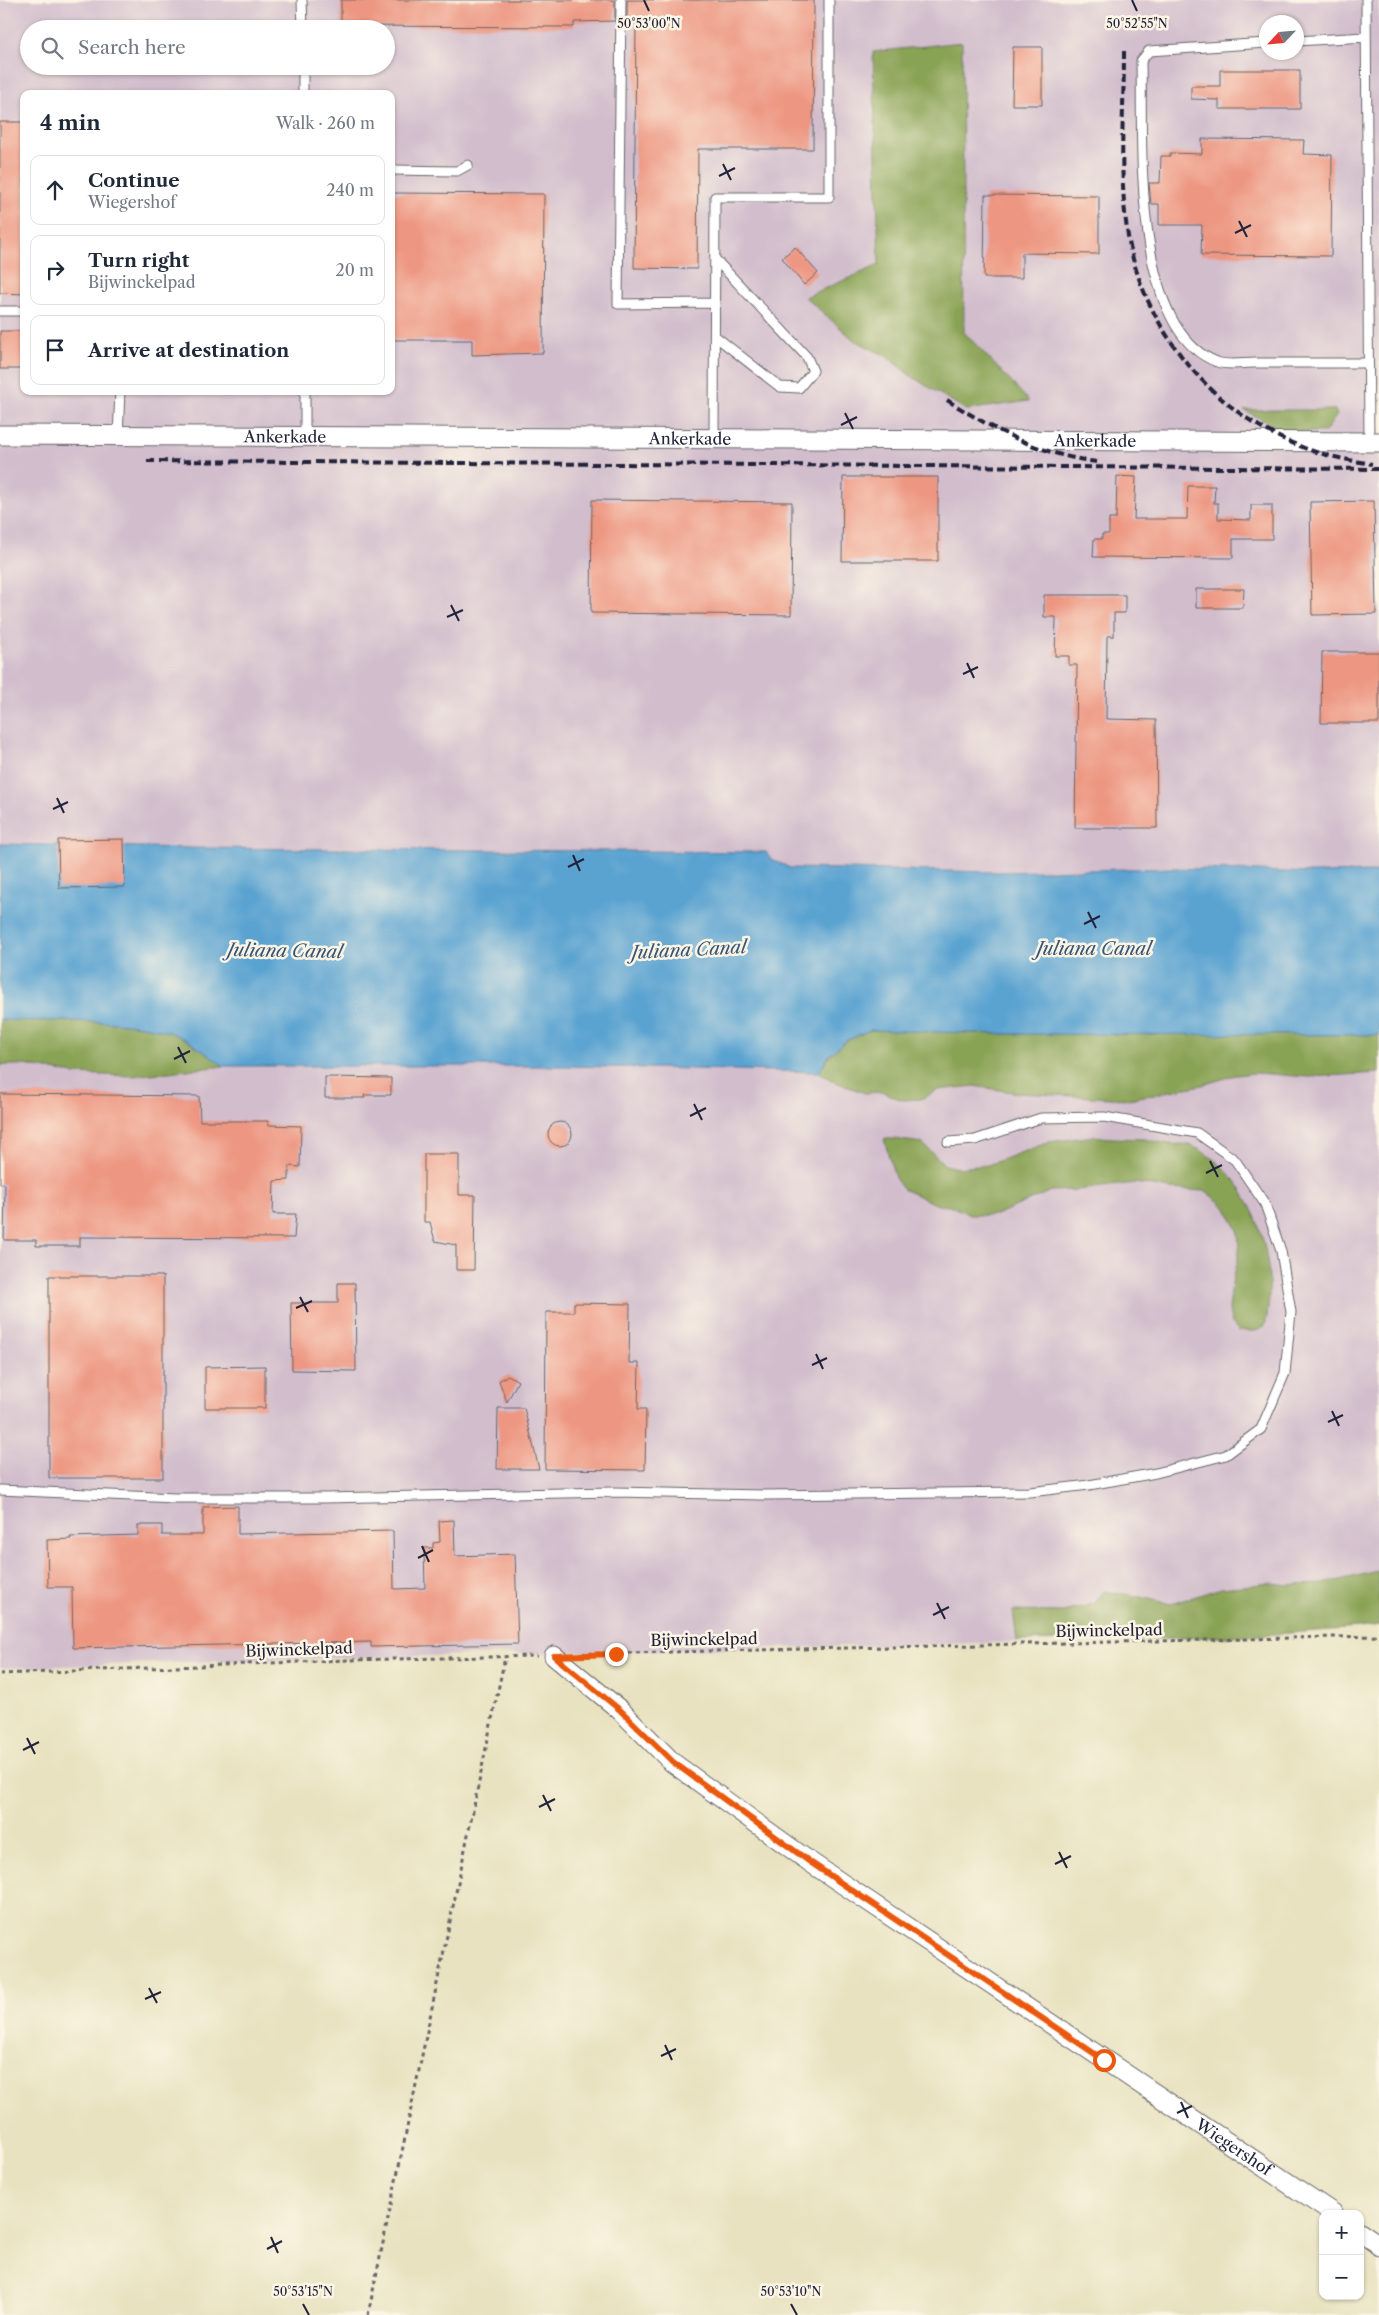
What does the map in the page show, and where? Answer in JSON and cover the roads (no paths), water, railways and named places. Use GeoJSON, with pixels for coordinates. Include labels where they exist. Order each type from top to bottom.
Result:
{"type":"FeatureCollection","features":[{"type":"Feature","properties":{"kind":"street","name":"Ankerkade"},"geometry":{"type":"LineString","coordinates":[[0,435],[1374,442]]}},
{"type":"Feature","properties":{"kind":"street","name":"Wiegershof"},"geometry":{"type":"LineString","coordinates":[[554,1656],[620,1710],[673,1762],[810,1862],[1328,2210]]}},
{"type":"Feature","properties":{"kind":"street"},"geometry":{"type":"LineString","coordinates":[[1364,2235],[1379,2245]]}},
{"type":"Feature","properties":{"kind":"lane"},"geometry":{"type":"LineString","coordinates":[[302,0],[302,20]]}},
{"type":"Feature","properties":{"kind":"lane"},"geometry":{"type":"LineString","coordinates":[[621,0],[618,304],[715,303]]}},
{"type":"Feature","properties":{"kind":"lane"},"geometry":{"type":"LineString","coordinates":[[714,438],[715,197],[829,197],[829,0]]}},
{"type":"Feature","properties":{"kind":"lane"},"geometry":{"type":"LineString","coordinates":[[1366,0],[1368,363],[1374,442]]}},
{"type":"Feature","properties":{"kind":"lane"},"geometry":{"type":"LineString","coordinates":[[1304,41],[1366,37]]}},
{"type":"Feature","properties":{"kind":"lane"},"geometry":{"type":"LineString","coordinates":[[1259,43],[1150,51],[1141,61],[1144,212],[1161,296],[1172,321],[1192,347],[1218,363],[1368,363]]}},
{"type":"Feature","properties":{"kind":"lane"},"geometry":{"type":"LineString","coordinates":[[303,75],[303,90]]}},
{"type":"Feature","properties":{"kind":"lane"},"geometry":{"type":"LineString","coordinates":[[395,170],[457,171],[468,165]]}},
{"type":"Feature","properties":{"kind":"lane"},"geometry":{"type":"LineString","coordinates":[[715,259],[807,357],[813,371],[799,388],[780,388],[715,336]]}},
{"type":"Feature","properties":{"kind":"lane"},"geometry":{"type":"LineString","coordinates":[[0,311],[20,311]]}},
{"type":"Feature","properties":{"kind":"lane"},"geometry":{"type":"LineString","coordinates":[[118,437],[120,395]]}},
{"type":"Feature","properties":{"kind":"lane"},"geometry":{"type":"LineString","coordinates":[[305,395],[305,437]]}},
{"type":"Feature","properties":{"kind":"lane"},"geometry":{"type":"LineString","coordinates":[[0,1490],[175,1498],[324,1498],[614,1492],[774,1495],[1030,1492],[1089,1485],[1156,1473],[1226,1455],[1261,1429],[1286,1373],[1291,1312],[1281,1251],[1265,1204],[1235,1160],[1196,1133],[1104,1116],[1041,1118],[975,1140],[948,1142]]}},
{"type":"Feature","properties":{"kind":"water","name":"Juliana Canal"},"geometry":{"type":"Polygon","coordinates":[[[0,844],[190,848],[766,852],[771,859],[790,868],[998,872],[1173,868],[1312,873],[1379,872],[1379,1035],[1003,1034],[871,1030],[847,1040],[829,1055],[819,1072],[567,1066],[224,1066],[196,1046],[173,1033],[146,1027],[105,1022],[0,1020],[0,844]]]}},
{"type":"Feature","properties":{"kind":"railway"},"geometry":{"type":"LineString","coordinates":[[1124,51],[1122,158],[1126,222],[1133,259],[1145,294],[1162,327],[1183,358],[1208,387],[1237,411],[1268,431],[1302,447],[1327,455],[1372,464]]}},
{"type":"Feature","properties":{"kind":"railway"},"geometry":{"type":"LineString","coordinates":[[947,400],[1019,440],[1057,454],[1097,462]]}},
{"type":"Feature","properties":{"kind":"railway"},"geometry":{"type":"LineString","coordinates":[[147,461],[1379,469]]}}]}
